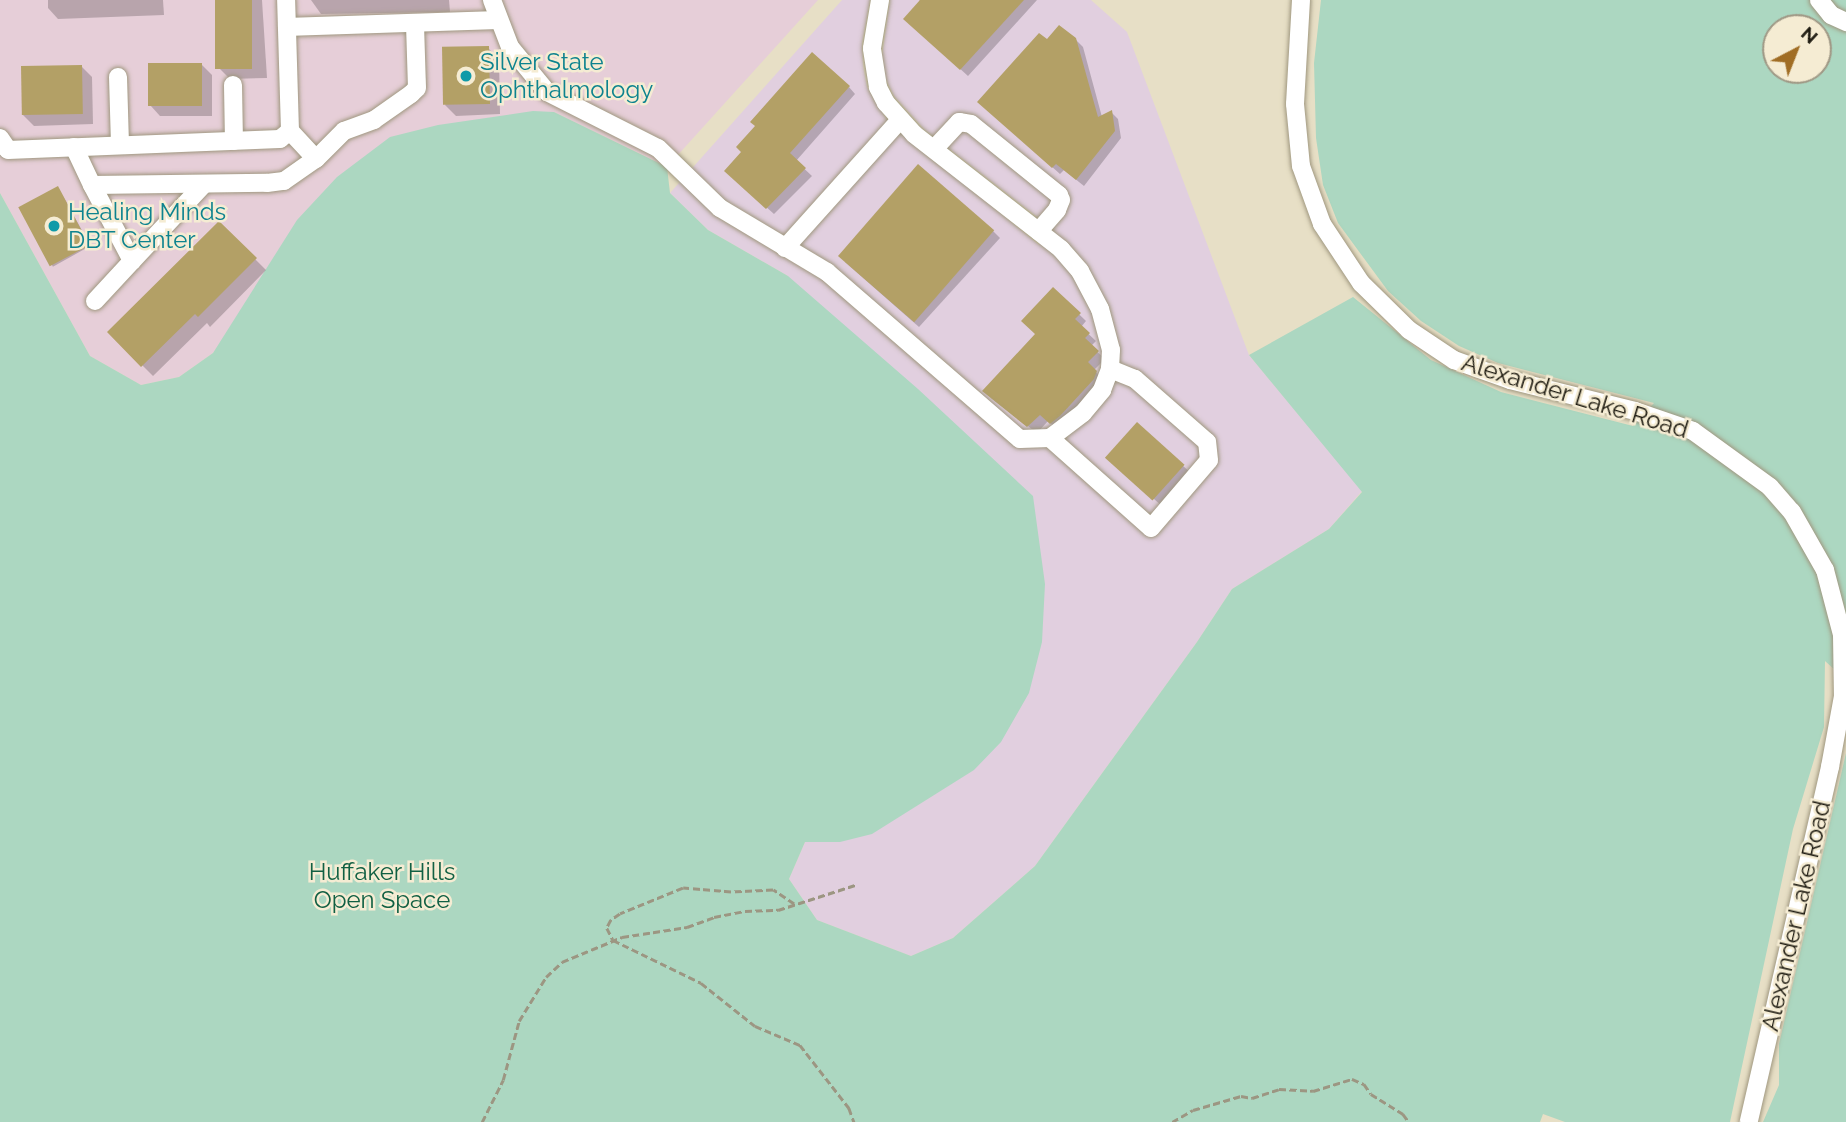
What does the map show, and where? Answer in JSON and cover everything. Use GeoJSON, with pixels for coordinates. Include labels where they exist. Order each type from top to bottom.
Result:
{"type":"FeatureCollection","features":[{"type":"Feature","properties":{"kind":"street"},"geometry":{"type":"LineString","coordinates":[[286,0],[290,131],[316,159]]}},
{"type":"Feature","properties":{"kind":"street"},"geometry":{"type":"LineString","coordinates":[[492,0],[497,20],[510,47],[547,92],[658,148],[720,208],[827,272],[1020,439],[1050,438],[1083,413],[1102,390],[1110,369],[1111,350],[1100,309],[1080,271],[1061,249],[933,149],[900,120],[882,95],[873,66],[872,48],[880,0]]}},
{"type":"Feature","properties":{"kind":"street","name":"Alexander Lake Road"},"geometry":{"type":"LineString","coordinates":[[1301,0],[1294,104],[1301,166],[1322,224],[1361,283],[1409,330],[1454,360],[1510,380],[1635,411],[1693,430],[1770,487],[1792,512],[1825,570],[1842,635],[1843,696],[1830,767],[1749,1122]]}},
{"type":"Feature","properties":{"kind":"street"},"geometry":{"type":"LineString","coordinates":[[1819,0],[1831,15],[1846,22]]}},
{"type":"Feature","properties":{"kind":"street"},"geometry":{"type":"LineString","coordinates":[[287,27],[497,20]]}},
{"type":"Feature","properties":{"kind":"street"},"geometry":{"type":"LineString","coordinates":[[92,185],[284,181],[316,159],[344,131],[374,120],[416,88],[415,24]]}},
{"type":"Feature","properties":{"kind":"street"},"geometry":{"type":"LineString","coordinates":[[118,77],[120,145]]}},
{"type":"Feature","properties":{"kind":"street"},"geometry":{"type":"LineString","coordinates":[[233,85],[234,141]]}},
{"type":"Feature","properties":{"kind":"street"},"geometry":{"type":"LineString","coordinates":[[785,248],[900,120]]}},
{"type":"Feature","properties":{"kind":"street"},"geometry":{"type":"LineString","coordinates":[[933,149],[959,122],[971,124],[1059,195],[1061,200],[1057,210],[1039,232]]}},
{"type":"Feature","properties":{"kind":"street"},"geometry":{"type":"LineString","coordinates":[[0,138],[8,150],[280,139],[290,131]]}},
{"type":"Feature","properties":{"kind":"street"},"geometry":{"type":"LineString","coordinates":[[74,147],[132,261]]}},
{"type":"Feature","properties":{"kind":"street"},"geometry":{"type":"LineString","coordinates":[[95,301],[204,184]]}},
{"type":"Feature","properties":{"kind":"street"},"geometry":{"type":"LineString","coordinates":[[1050,438],[1151,528],[1209,460],[1207,442],[1135,379],[1110,369]]}},
{"type":"Feature","properties":{"kind":"path"},"geometry":{"type":"LineString","coordinates":[[483,1121],[503,1080],[519,1021],[547,977],[562,962],[613,940],[687,927],[714,917],[745,911],[778,910],[855,885]]}},
{"type":"Feature","properties":{"kind":"path"},"geometry":{"type":"LineString","coordinates":[[794,904],[773,890],[731,892],[683,888],[611,920],[607,928],[613,940],[701,983],[755,1026],[800,1045],[849,1108],[854,1122]]}},
{"type":"Feature","properties":{"kind":"path"},"geometry":{"type":"LineString","coordinates":[[1171,1122],[1193,1111],[1241,1096],[1252,1098],[1279,1089],[1313,1091],[1352,1079],[1364,1084],[1371,1094],[1391,1106],[1409,1122]]}},
{"type":"Feature","properties":{"kind":"shaded area"},"geometry":{"type":"Polygon","coordinates":[[[0,0],[818,0],[667,167],[554,112],[240,314],[213,353],[179,377],[141,385],[90,356],[0,193],[0,0]]]}},
{"type":"Feature","properties":{"kind":"shaded area"},"geometry":{"type":"Polygon","coordinates":[[[842,0],[870,0],[862,43],[863,66],[867,87],[887,120],[1039,245],[1053,229],[925,130],[894,96],[886,79],[882,57],[890,0],[1091,0],[1127,32],[1249,355],[1362,491],[1329,529],[1232,589],[1197,642],[1035,866],[953,938],[911,956],[817,920],[789,879],[805,842],[840,842],[788,276],[708,230],[670,193],[842,0]]]}},
{"type":"Feature","properties":{"kind":"green space","name":"Huffaker Hills Open Space"},"geometry":{"type":"Polygon","coordinates":[[[1321,0],[1846,0],[1846,680],[1825,661],[1824,727],[1793,829],[1730,1122],[1565,1122],[1543,1114],[1540,1122],[0,1122],[0,193],[90,356],[141,385],[179,377],[213,353],[297,220],[337,177],[390,137],[438,125],[533,111],[554,112],[667,167],[670,193],[708,230],[788,276],[918,389],[1033,496],[1045,584],[1042,642],[1029,693],[1001,742],[974,770],[872,834],[840,842],[805,842],[789,879],[817,920],[911,956],[953,938],[1035,866],[1197,642],[1232,589],[1329,529],[1362,492],[1249,355],[1353,297],[1431,360],[1501,392],[1633,426],[1654,403],[1498,363],[1459,346],[1421,321],[1388,291],[1338,223],[1323,185],[1316,138],[1314,63],[1321,0]]]}},
{"type":"Feature","properties":{"kind":"green space"},"geometry":{"type":"Polygon","coordinates":[[[1846,753],[1846,1122],[1763,1122],[1779,1085],[1779,1044],[1846,753]]]}},
{"type":"Feature","properties":{"kind":"building"},"geometry":{"type":"Polygon","coordinates":[[[215,0],[252,0],[252,69],[215,69],[215,0]]]}},
{"type":"Feature","properties":{"kind":"building"},"geometry":{"type":"Polygon","coordinates":[[[920,0],[1024,0],[960,70],[903,19],[920,0]]]}},
{"type":"Feature","properties":{"kind":"building"},"geometry":{"type":"Polygon","coordinates":[[[1059,25],[1076,38],[1098,117],[1112,110],[1115,131],[1076,180],[1056,164],[1052,168],[977,102],[1039,33],[1047,39],[1059,25]]]}},
{"type":"Feature","properties":{"kind":"building","name":"Silver State Ophthalmology"},"geometry":{"type":"Polygon","coordinates":[[[489,46],[490,104],[443,105],[442,47],[489,46]]]}},
{"type":"Feature","properties":{"kind":"building"},"geometry":{"type":"Polygon","coordinates":[[[812,52],[850,86],[790,153],[806,168],[766,209],[724,171],[741,152],[736,147],[755,126],[750,122],[812,52]]]}},
{"type":"Feature","properties":{"kind":"building"},"geometry":{"type":"Polygon","coordinates":[[[148,63],[202,63],[202,106],[148,106],[148,63]]]}},
{"type":"Feature","properties":{"kind":"building"},"geometry":{"type":"Polygon","coordinates":[[[82,65],[83,114],[22,115],[21,66],[82,65]]]}},
{"type":"Feature","properties":{"kind":"building"},"geometry":{"type":"Polygon","coordinates":[[[918,164],[994,230],[914,322],[838,256],[918,164]]]}},
{"type":"Feature","properties":{"kind":"building","name":"Healing Minds DBT Center"},"geometry":{"type":"Polygon","coordinates":[[[58,186],[89,245],[50,266],[18,207],[58,186]]]}},
{"type":"Feature","properties":{"kind":"building"},"geometry":{"type":"Polygon","coordinates":[[[219,221],[257,258],[198,317],[195,314],[141,367],[107,332],[219,221]]]}},
{"type":"Feature","properties":{"kind":"building"},"geometry":{"type":"Polygon","coordinates":[[[1053,287],[1081,313],[1075,319],[1090,333],[1085,338],[1099,351],[1088,362],[1097,371],[1094,379],[1050,424],[1040,415],[1027,427],[982,391],[1035,334],[1021,321],[1053,287]]]}},
{"type":"Feature","properties":{"kind":"building"},"geometry":{"type":"Polygon","coordinates":[[[1137,422],[1185,465],[1152,500],[1105,458],[1137,422]]]}},
{"type":"Feature","properties":{"kind":"place","name":"Silver State Ophthalmology"},"geometry":{"type":"Point","coordinates":[466,76]}},
{"type":"Feature","properties":{"kind":"place","name":"Healing Minds DBT Center"},"geometry":{"type":"Point","coordinates":[54,226]}}]}
